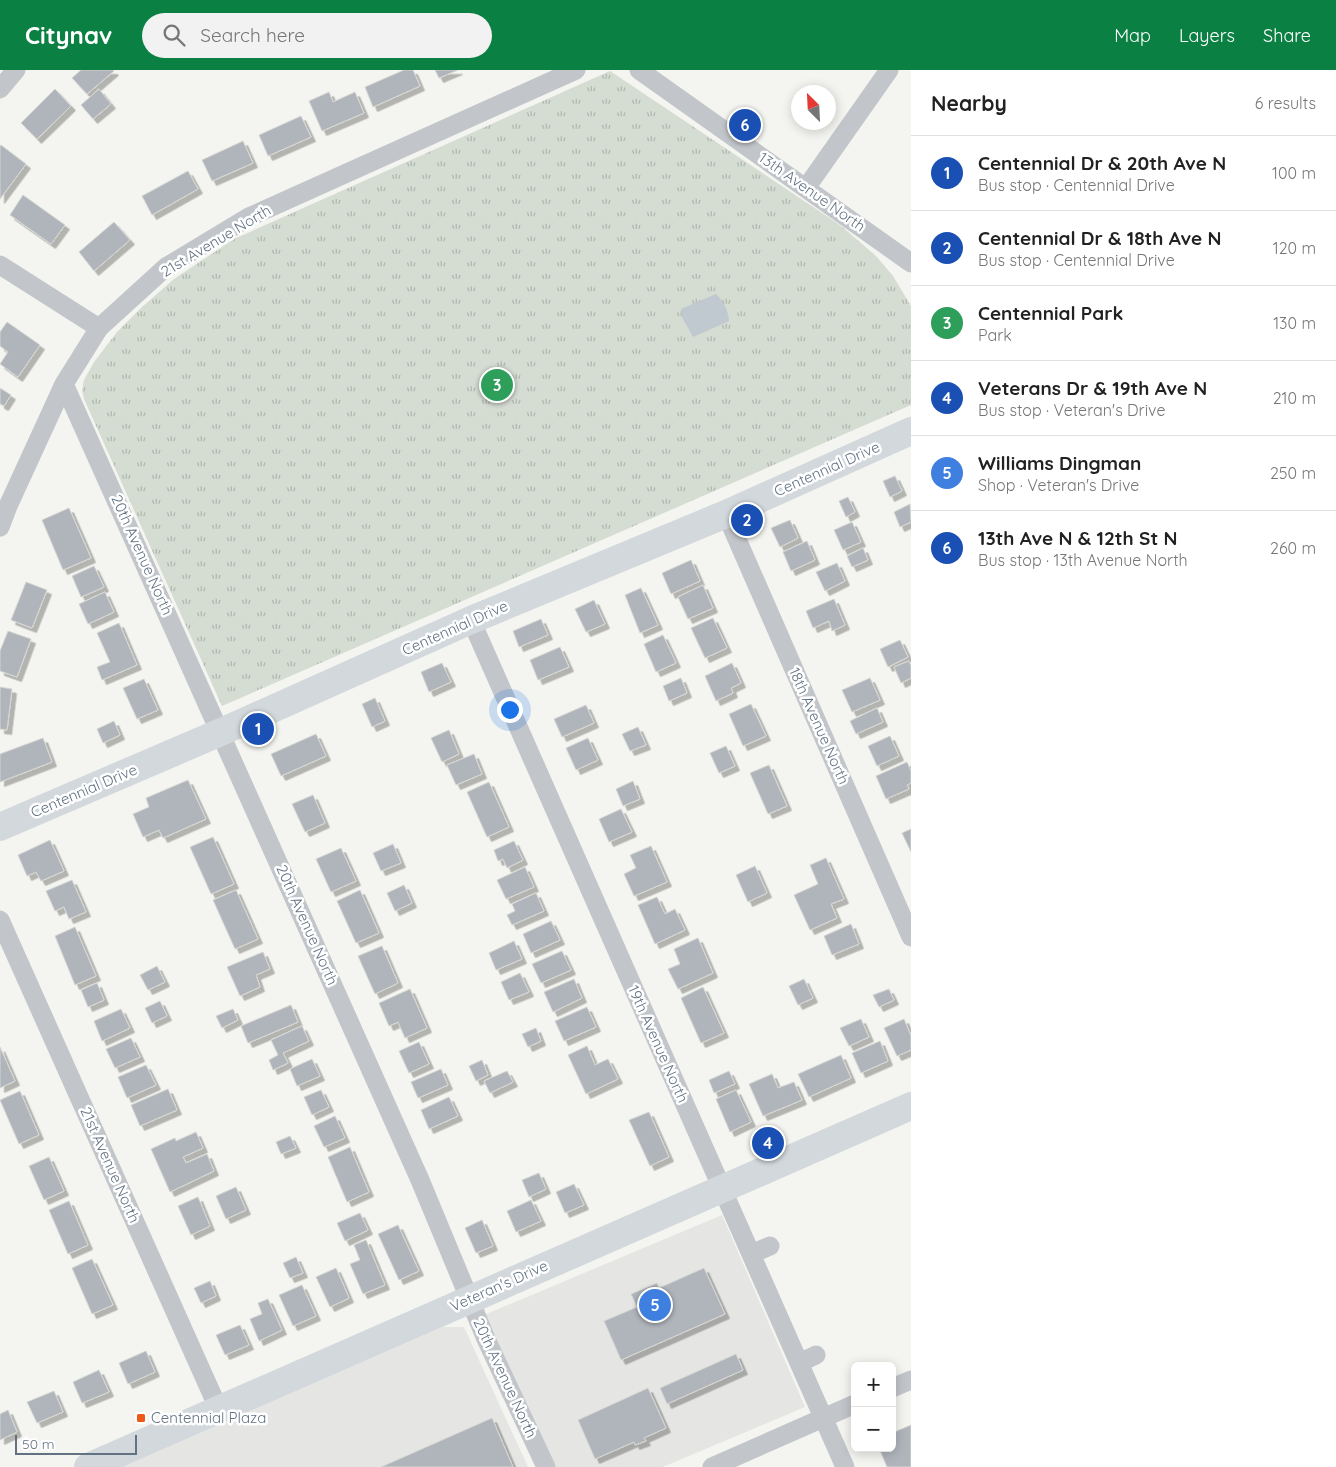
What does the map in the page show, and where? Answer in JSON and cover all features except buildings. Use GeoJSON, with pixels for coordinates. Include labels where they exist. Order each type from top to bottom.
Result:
{"type":"FeatureCollection","features":[{"type":"Feature","properties":{"kind":"street"},"geometry":{"type":"LineString","coordinates":[[0,89],[16,70]]}},
{"type":"Feature","properties":{"kind":"street","name":"21st Avenue North"},"geometry":{"type":"LineString","coordinates":[[0,527],[64,384],[99,328],[166,267],[249,217],[576,70]]}},
{"type":"Feature","properties":{"kind":"street","name":"13th Avenue North"},"geometry":{"type":"LineString","coordinates":[[640,70],[909,264]]}},
{"type":"Feature","properties":{"kind":"street"},"geometry":{"type":"LineString","coordinates":[[806,188],[889,70]]}},
{"type":"Feature","properties":{"kind":"street"},"geometry":{"type":"LineString","coordinates":[[0,265],[99,328]]}},
{"type":"Feature","properties":{"kind":"street","name":"20th Avenue North"},"geometry":{"type":"LineString","coordinates":[[64,384],[420,1180],[468,1300],[546,1467]]}},
{"type":"Feature","properties":{"kind":"street","name":"Centennial Drive"},"geometry":{"type":"LineString","coordinates":[[0,828],[471,620],[726,514],[911,431]]}},
{"type":"Feature","properties":{"kind":"street","name":"18th Avenue North"},"geometry":{"type":"LineString","coordinates":[[726,514],[911,937]]}},
{"type":"Feature","properties":{"kind":"street","name":"19th Avenue North"},"geometry":{"type":"LineString","coordinates":[[471,620],[845,1467]]}},
{"type":"Feature","properties":{"kind":"street","name":"21st Avenue North"},"geometry":{"type":"LineString","coordinates":[[0,920],[219,1410]]}},
{"type":"Feature","properties":{"kind":"street","name":"Veteran's Drive"},"geometry":{"type":"LineString","coordinates":[[88,1467],[911,1106]]}},
{"type":"Feature","properties":{"kind":"street"},"geometry":{"type":"LineString","coordinates":[[751,1254],[770,1246]]}},
{"type":"Feature","properties":{"kind":"street"},"geometry":{"type":"LineString","coordinates":[[799,1363],[816,1355]]}},
{"type":"Feature","properties":{"kind":"street"},"geometry":{"type":"LineString","coordinates":[[896,1386],[911,1380]]}},
{"type":"Feature","properties":{"kind":"street"},"geometry":{"type":"LineString","coordinates":[[712,1467],[851,1406]]}},
{"type":"Feature","properties":{"kind":"shaded area"},"geometry":{"type":"Polygon","coordinates":[[[716,294],[725,306],[729,321],[693,337],[682,317],[681,309],[716,294]]]}},
{"type":"Feature","properties":{"kind":"shaded area"},"geometry":{"type":"Polygon","coordinates":[[[722,1215],[805,1407],[663,1467],[556,1467],[484,1315],[722,1215]]]}},
{"type":"Feature","properties":{"kind":"shaded area","name":"Centennial Plaza"},"geometry":{"type":"Polygon","coordinates":[[[442,1327],[464,1327],[528,1467],[123,1467],[442,1327]]]}},
{"type":"Feature","properties":{"kind":"green space"},"geometry":{"type":"Polygon","coordinates":[[[610,71],[840,225],[876,256],[893,276],[911,306],[911,405],[222,706],[84,399],[82,390],[84,380],[94,362],[117,332],[142,307],[174,279],[234,239],[610,71]]]}},
{"type":"Feature","properties":{"kind":"place","name":"13th Ave N & 12th St N"},"geometry":{"type":"Point","coordinates":[745,125]}},
{"type":"Feature","properties":{"kind":"place","name":"Centennial Park"},"geometry":{"type":"Point","coordinates":[497,385]}},
{"type":"Feature","properties":{"kind":"place","name":"Centennial Dr & 18th Ave N"},"geometry":{"type":"Point","coordinates":[747,520]}},
{"type":"Feature","properties":{"kind":"place","name":"Centennial Dr & 20th Ave N"},"geometry":{"type":"Point","coordinates":[258,729]}},
{"type":"Feature","properties":{"kind":"place","name":"Veterans Dr & 19th Ave N"},"geometry":{"type":"Point","coordinates":[768,1143]}},
{"type":"Feature","properties":{"kind":"place","name":"Williams Dingman"},"geometry":{"type":"Point","coordinates":[655,1305]}},
{"type":"Feature","properties":{"kind":"place","name":"Centennial Plaza"},"geometry":{"type":"Point","coordinates":[141,1418]}}]}
